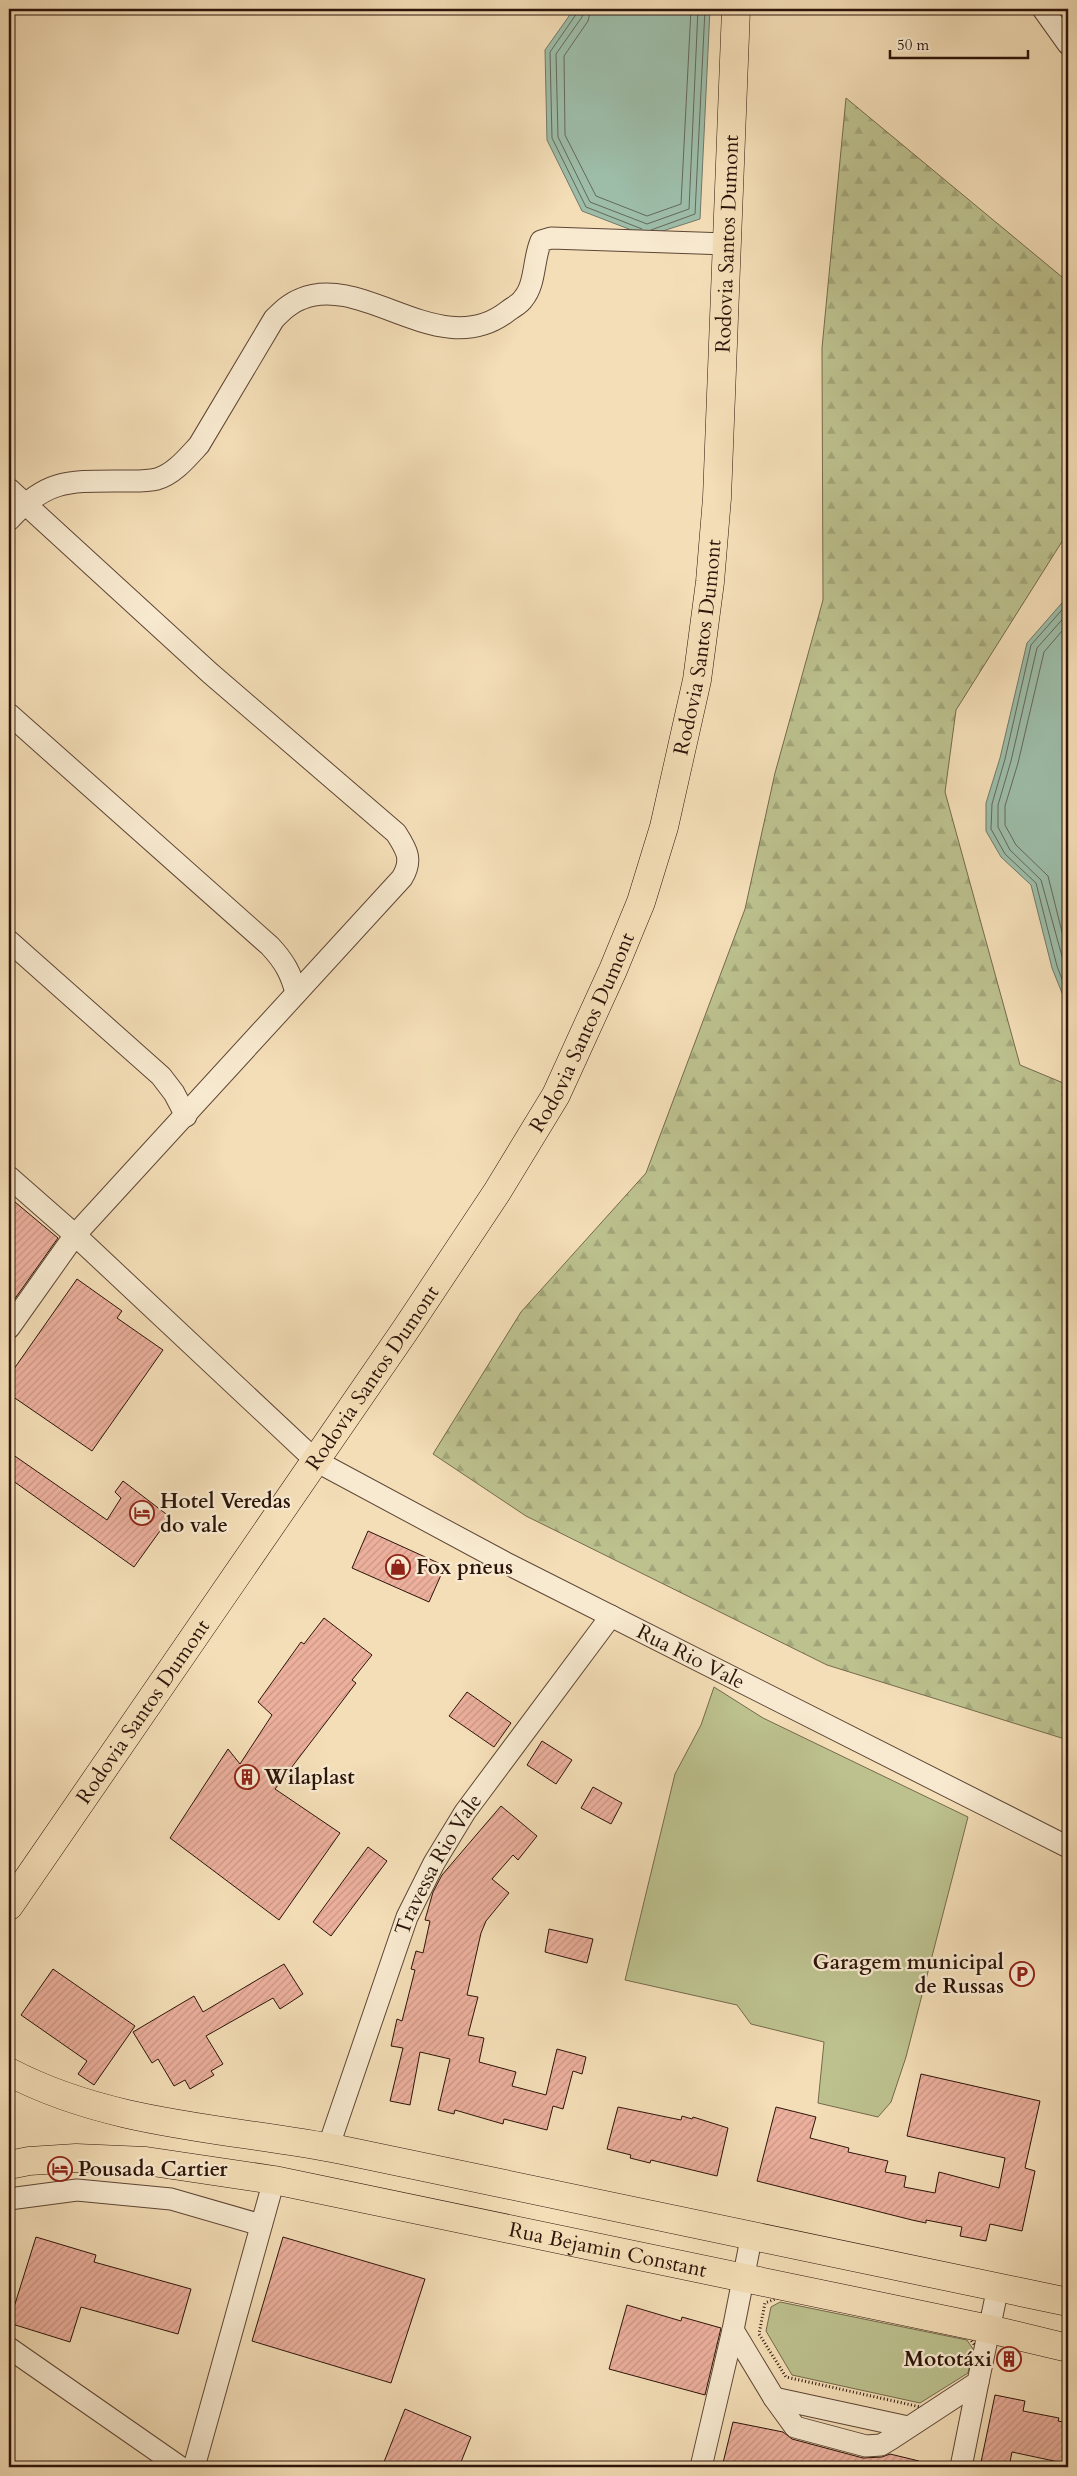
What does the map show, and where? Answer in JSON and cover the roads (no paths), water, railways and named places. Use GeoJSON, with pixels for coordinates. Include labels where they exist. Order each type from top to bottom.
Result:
{"type":"FeatureCollection","features":[{"type":"Feature","properties":{"kind":"main road","name":"Rodovia Santos Dumont"},"geometry":{"type":"LineString","coordinates":[[9,1906],[316,1461],[497,1192],[556,1095],[641,902],[664,827],[699,661],[717,498],[736,9]]}},
{"type":"Feature","properties":{"kind":"main road"},"geometry":{"type":"LineString","coordinates":[[11,2078],[81,2102],[160,2121],[328,2148],[752,2234],[1068,2302]]}},
{"type":"Feature","properties":{"kind":"main road","name":"Rua Bejamin Constant"},"geometry":{"type":"LineString","coordinates":[[9,2165],[29,2161],[76,2158],[146,2160],[274,2180],[989,2329],[1068,2348]]}},
{"type":"Feature","properties":{"kind":"street"},"geometry":{"type":"LineString","coordinates":[[1043,9],[1066,37]]}},
{"type":"Feature","properties":{"kind":"street"},"geometry":{"type":"LineString","coordinates":[[9,520],[25,503],[42,490],[60,484],[77,481],[143,481],[158,478],[184,462],[199,445],[274,319],[287,306],[302,298],[325,295],[349,296],[416,321],[473,328],[497,320],[524,299],[531,282],[536,252],[541,242],[551,238],[728,244]]}},
{"type":"Feature","properties":{"kind":"street"},"geometry":{"type":"LineString","coordinates":[[9,489],[210,673],[396,833],[404,846],[408,868],[402,878],[75,1235],[9,1328]]}},
{"type":"Feature","properties":{"kind":"street"},"geometry":{"type":"LineString","coordinates":[[9,714],[270,946],[284,961],[292,976],[296,993]]}},
{"type":"Feature","properties":{"kind":"street"},"geometry":{"type":"LineString","coordinates":[[9,941],[162,1076],[174,1093],[186,1116]]}},
{"type":"Feature","properties":{"kind":"street","name":"Rua Rio Vale"},"geometry":{"type":"LineString","coordinates":[[9,1177],[75,1235],[316,1461],[611,1616],[1066,1842]]}},
{"type":"Feature","properties":{"kind":"street","name":"Travessa Rio Vale"},"geometry":{"type":"LineString","coordinates":[[328,2148],[407,1917],[434,1863],[465,1812],[611,1616]]}},
{"type":"Feature","properties":{"kind":"street"},"geometry":{"type":"LineString","coordinates":[[194,2467],[274,2180]]}},
{"type":"Feature","properties":{"kind":"street"},"geometry":{"type":"LineString","coordinates":[[9,2199],[77,2190],[171,2199],[261,2225]]}},
{"type":"Feature","properties":{"kind":"street"},"geometry":{"type":"LineString","coordinates":[[701,2467],[733,2330],[752,2234]]}},
{"type":"Feature","properties":{"kind":"street"},"geometry":{"type":"LineString","coordinates":[[961,2467],[998,2287]]}},
{"type":"Feature","properties":{"kind":"street"},"geometry":{"type":"LineString","coordinates":[[733,2330],[774,2398],[795,2427],[866,2446],[882,2445],[978,2382]]}},
{"type":"Feature","properties":{"kind":"street"},"geometry":{"type":"LineString","coordinates":[[9,2348],[180,2467]]}},
{"type":"Feature","properties":{"kind":"water"},"geometry":{"type":"Polygon","coordinates":[[[574,9],[710,9],[700,219],[647,236],[582,211],[547,140],[545,50],[574,9]]]}},
{"type":"Feature","properties":{"kind":"water"},"geometry":{"type":"Polygon","coordinates":[[[1068,596],[1068,1008],[1052,968],[1031,885],[1001,857],[986,831],[986,803],[1000,758],[1027,643],[1068,596]]]}},
{"type":"Feature","properties":{"kind":"place","name":"Hotel Veredas do vale"},"geometry":{"type":"Point","coordinates":[142,1513]}},
{"type":"Feature","properties":{"kind":"place","name":"Fox pneus"},"geometry":{"type":"Point","coordinates":[398,1567]}},
{"type":"Feature","properties":{"kind":"place","name":"Wilaplast"},"geometry":{"type":"Point","coordinates":[247,1777]}},
{"type":"Feature","properties":{"kind":"place","name":"Garagem municipal de Russas"},"geometry":{"type":"Point","coordinates":[1022,1974]}},
{"type":"Feature","properties":{"kind":"place","name":"Pousada Cartier"},"geometry":{"type":"Point","coordinates":[60,2169]}},
{"type":"Feature","properties":{"kind":"place","name":"Mototáxi"},"geometry":{"type":"Point","coordinates":[1009,2359]}}]}
